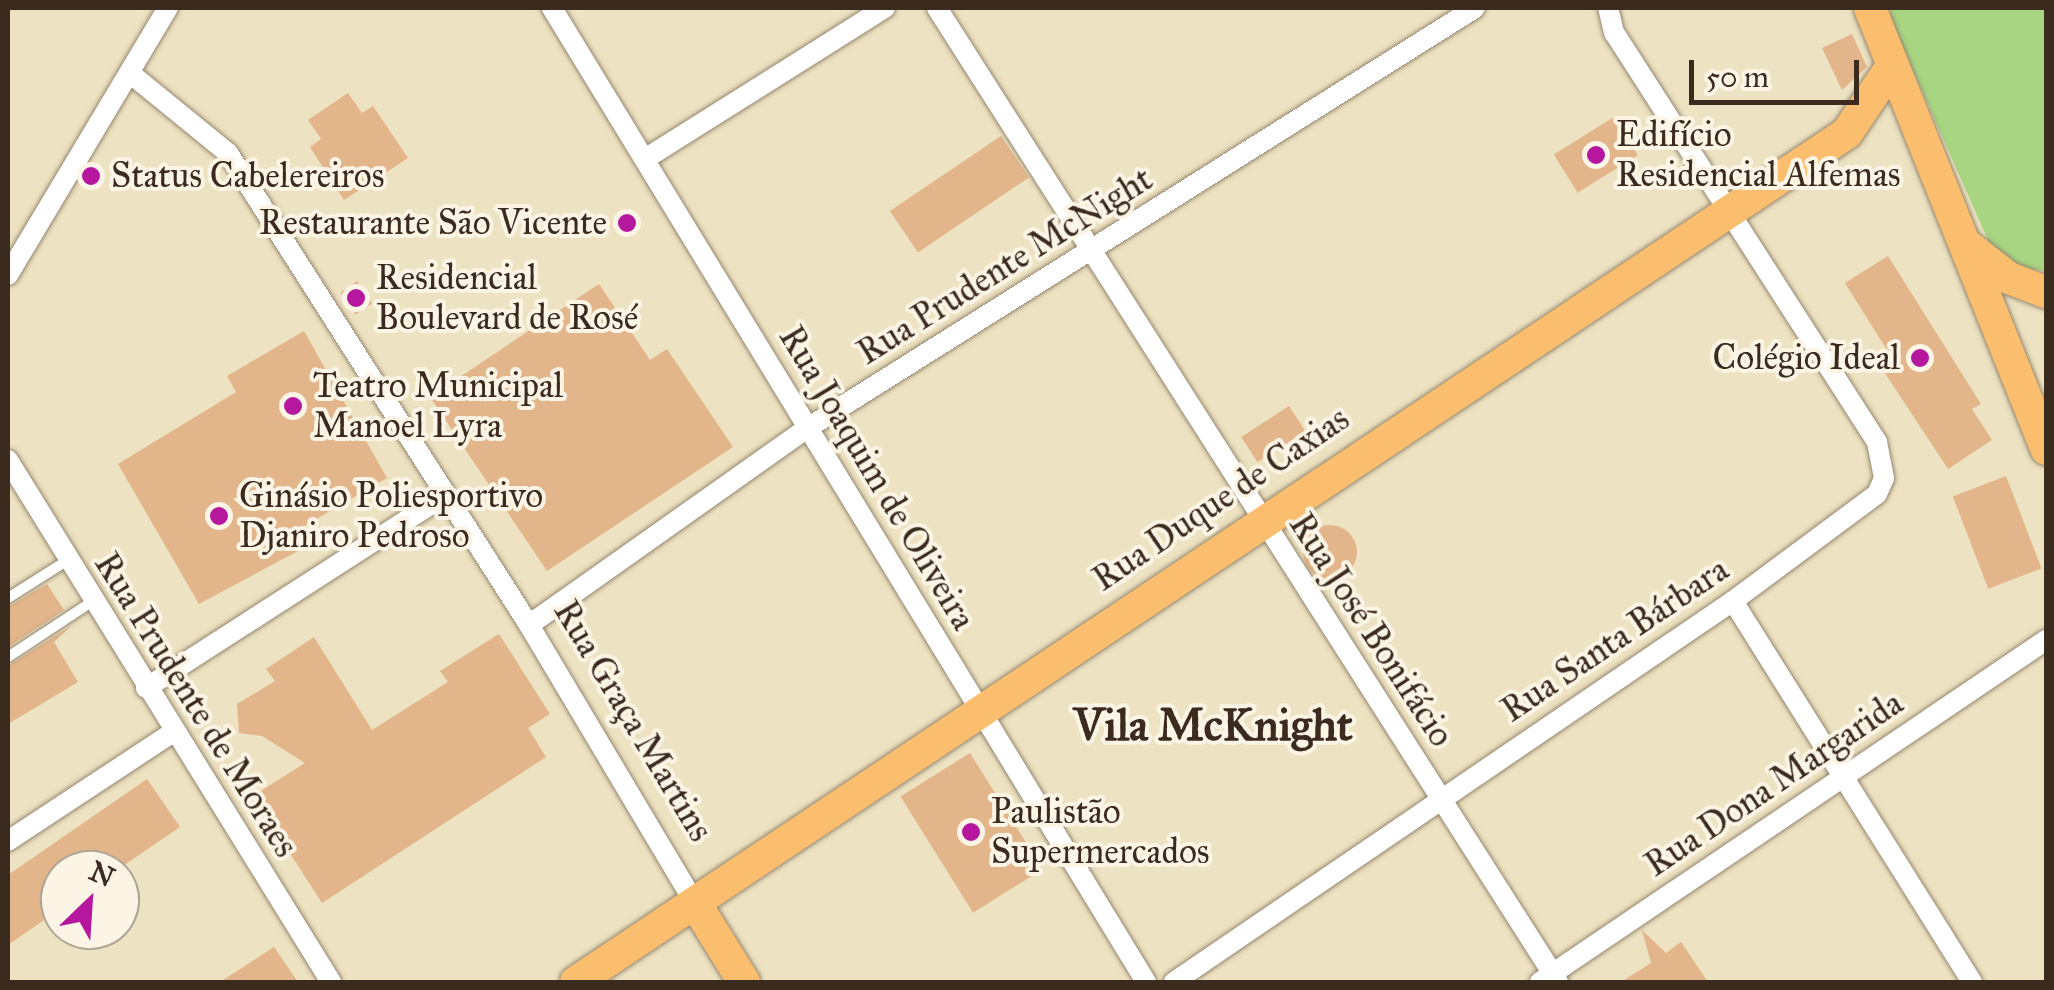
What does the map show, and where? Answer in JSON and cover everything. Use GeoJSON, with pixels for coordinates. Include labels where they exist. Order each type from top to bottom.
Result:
{"type":"FeatureCollection","features":[{"type":"Feature","properties":{"kind":"main road"},"geometry":{"type":"LineString","coordinates":[[1872,9],[1960,240],[2046,449]]}},
{"type":"Feature","properties":{"kind":"main road","name":"Rua Duque de Caxias"},"geometry":{"type":"LineString","coordinates":[[576,982],[979,708],[1847,133],[1892,66]]}},
{"type":"Feature","properties":{"kind":"main road"},"geometry":{"type":"LineString","coordinates":[[1960,240],[2009,278],[2045,291]]}},
{"type":"Feature","properties":{"kind":"main road","name":"Rua Graça Martins"},"geometry":{"type":"LineString","coordinates":[[695,903],[744,982]]}},
{"type":"Feature","properties":{"kind":"street"},"geometry":{"type":"LineString","coordinates":[[8,275],[168,8]]}},
{"type":"Feature","properties":{"kind":"street","name":"Rua Joaquim de Oliveira"},"geometry":{"type":"LineString","coordinates":[[552,8],[648,156],[806,429],[1146,982]]}},
{"type":"Feature","properties":{"kind":"street"},"geometry":{"type":"LineString","coordinates":[[648,156],[884,8]]}},
{"type":"Feature","properties":{"kind":"street","name":"Rua José Bonifácio"},"geometry":{"type":"LineString","coordinates":[[937,8],[1439,798],[1550,980]]}},
{"type":"Feature","properties":{"kind":"street","name":"Rua Prudente McNight"},"geometry":{"type":"LineString","coordinates":[[529,625],[806,429],[1475,8]]}},
{"type":"Feature","properties":{"kind":"street"},"geometry":{"type":"LineString","coordinates":[[1608,8],[1614,32],[1730,211]]}},
{"type":"Feature","properties":{"kind":"street","name":"Rua Graça Martins"},"geometry":{"type":"LineString","coordinates":[[130,74],[228,154],[529,625],[695,903]]}},
{"type":"Feature","properties":{"kind":"street","name":"Rua Santa Bárbara"},"geometry":{"type":"LineString","coordinates":[[1174,982],[1866,507],[1884,478],[1877,442],[1730,211]]}},
{"type":"Feature","properties":{"kind":"street","name":"Rua Prudente de Moraes"},"geometry":{"type":"LineString","coordinates":[[8,460],[331,982]]}},
{"type":"Feature","properties":{"kind":"street"},"geometry":{"type":"LineString","coordinates":[[146,688],[446,495]]}},
{"type":"Feature","properties":{"kind":"street"},"geometry":{"type":"LineString","coordinates":[[1733,601],[1972,982]]}},
{"type":"Feature","properties":{"kind":"street","name":"Rua Dona Margarida"},"geometry":{"type":"LineString","coordinates":[[1550,980],[2046,640]]}},
{"type":"Feature","properties":{"kind":"street"},"geometry":{"type":"LineString","coordinates":[[8,841],[173,732]]}},
{"type":"Feature","properties":{"kind":"lane"},"geometry":{"type":"LineString","coordinates":[[8,598],[68,560]]}},
{"type":"Feature","properties":{"kind":"lane"},"geometry":{"type":"LineString","coordinates":[[8,657],[94,601]]}},
{"type":"Feature","properties":{"kind":"green space"},"geometry":{"type":"Polygon","coordinates":[[[1894,8],[2046,8],[2046,271],[1999,265],[1888,14],[1894,8]]]}},
{"type":"Feature","properties":{"kind":"building"},"geometry":{"type":"Polygon","coordinates":[[[1852,34],[1867,67],[1842,90],[1822,48],[1852,34]]]}},
{"type":"Feature","properties":{"kind":"building"},"geometry":{"type":"Polygon","coordinates":[[[348,93],[362,113],[373,106],[408,158],[344,200],[310,147],[321,139],[308,120],[348,93]]]}},
{"type":"Feature","properties":{"kind":"building","name":"Edifício Residencial Alfemas"},"geometry":{"type":"Polygon","coordinates":[[[1614,117],[1638,155],[1578,193],[1554,155],[1614,117]]]}},
{"type":"Feature","properties":{"kind":"building"},"geometry":{"type":"Polygon","coordinates":[[[1001,136],[1029,177],[918,252],[890,211],[1001,136]]]}},
{"type":"Feature","properties":{"kind":"building"},"geometry":{"type":"Polygon","coordinates":[[[1888,256],[1981,404],[1972,409],[1992,440],[1948,469],[1875,358],[1887,350],[1845,283],[1888,256]]]}},
{"type":"Feature","properties":{"kind":"building","name":"Residencial Boulevard de Rosé"},"geometry":{"type":"Polygon","coordinates":[[[357,281],[372,303],[356,315],[340,292],[357,281]]]}},
{"type":"Feature","properties":{"kind":"building"},"geometry":{"type":"Polygon","coordinates":[[[599,284],[650,360],[667,349],[733,447],[547,571],[430,397],[599,284]]]}},
{"type":"Feature","properties":{"kind":"building"},"geometry":{"type":"Polygon","coordinates":[[[304,331],[387,478],[299,529],[309,545],[199,604],[118,464],[236,392],[227,376],[304,331]]]}},
{"type":"Feature","properties":{"kind":"building"},"geometry":{"type":"Polygon","coordinates":[[[1289,406],[1305,431],[1258,462],[1241,437],[1289,406]]]}},
{"type":"Feature","properties":{"kind":"building"},"geometry":{"type":"Polygon","coordinates":[[[2006,476],[2041,568],[1988,589],[1953,496],[2006,476]]]}},
{"type":"Feature","properties":{"kind":"building"},"geometry":{"type":"Polygon","coordinates":[[[1330,525],[1349,533],[1357,552],[1349,571],[1330,579],[1311,571],[1303,552],[1311,533],[1330,525]]]}},
{"type":"Feature","properties":{"kind":"building"},"geometry":{"type":"Polygon","coordinates":[[[47,584],[64,610],[8,647],[8,607],[47,584]]]}},
{"type":"Feature","properties":{"kind":"building"},"geometry":{"type":"Polygon","coordinates":[[[71,626],[54,642],[78,682],[8,724],[8,666],[71,626]]]}},
{"type":"Feature","properties":{"kind":"building"},"geometry":{"type":"Polygon","coordinates":[[[499,634],[550,714],[528,728],[546,757],[322,903],[253,796],[305,763],[262,736],[239,733],[237,704],[275,681],[266,669],[314,637],[372,730],[448,682],[440,671],[499,634]]]}},
{"type":"Feature","properties":{"kind":"building","name":"Paulistão Supermercados"},"geometry":{"type":"Polygon","coordinates":[[[970,753],[1043,869],[973,913],[900,796],[970,753]]]}},
{"type":"Feature","properties":{"kind":"building"},"geometry":{"type":"Polygon","coordinates":[[[147,779],[180,827],[140,854],[140,850],[44,850],[147,779]]]}},
{"type":"Feature","properties":{"kind":"building"},"geometry":{"type":"Polygon","coordinates":[[[40,853],[40,923],[8,945],[8,875],[40,853]]]}},
{"type":"Feature","properties":{"kind":"building"},"geometry":{"type":"Polygon","coordinates":[[[1642,930],[1666,953],[1681,942],[1708,982],[1621,982],[1651,963],[1642,930]]]}},
{"type":"Feature","properties":{"kind":"building"},"geometry":{"type":"Polygon","coordinates":[[[274,947],[298,982],[220,982],[274,947]]]}},
{"type":"Feature","properties":{"kind":"place","name":"Edifício Residencial Alfemas"},"geometry":{"type":"Point","coordinates":[1596,155]}},
{"type":"Feature","properties":{"kind":"place","name":"Status Cabelereiros"},"geometry":{"type":"Point","coordinates":[91,176]}},
{"type":"Feature","properties":{"kind":"place","name":"Restaurante São Vicente"},"geometry":{"type":"Point","coordinates":[627,223]}},
{"type":"Feature","properties":{"kind":"place","name":"Residencial Boulevard de Rosé"},"geometry":{"type":"Point","coordinates":[356,298]}},
{"type":"Feature","properties":{"kind":"place","name":"Colégio Ideal"},"geometry":{"type":"Point","coordinates":[1920,358]}},
{"type":"Feature","properties":{"kind":"place","name":"Teatro Municipal Manoel Lyra"},"geometry":{"type":"Point","coordinates":[293,406]}},
{"type":"Feature","properties":{"kind":"place","name":"Ginásio Poliesportivo Djaniro Pedroso"},"geometry":{"type":"Point","coordinates":[219,516]}},
{"type":"Feature","properties":{"kind":"place","name":"Paulistão Supermercados"},"geometry":{"type":"Point","coordinates":[971,832]}},
{"type":"Feature","properties":{"kind":"district","name":"Vila McKnight"},"geometry":{"type":"Point","coordinates":[1213,725]}}]}
